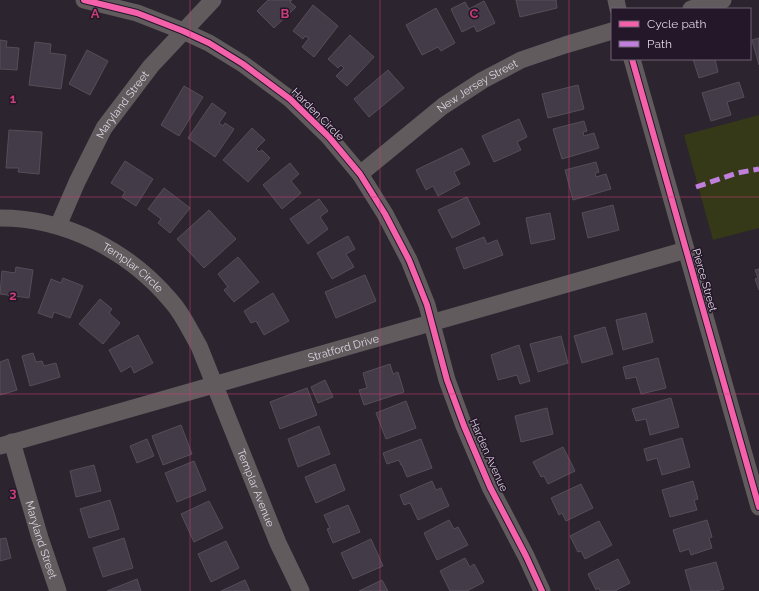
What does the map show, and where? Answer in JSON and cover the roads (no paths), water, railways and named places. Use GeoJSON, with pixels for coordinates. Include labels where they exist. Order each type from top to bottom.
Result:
{"type":"FeatureCollection","features":[{"type":"Feature","properties":{"kind":"street","name":"Harden Circle"},"geometry":{"type":"LineString","coordinates":[[84,0],[137,13],[209,43],[243,64],[290,99],[329,137],[360,174],[386,214],[418,279],[431,322]]}},
{"type":"Feature","properties":{"kind":"street","name":"Maryland Street"},"geometry":{"type":"LineString","coordinates":[[58,226],[77,182],[104,128],[151,66],[213,0]]}},
{"type":"Feature","properties":{"kind":"street"},"geometry":{"type":"LineString","coordinates":[[695,8],[723,0]]}},
{"type":"Feature","properties":{"kind":"street","name":"New Jersey Street"},"geometry":{"type":"LineString","coordinates":[[360,174],[442,106],[483,80],[521,60],[565,44],[611,31]]}},
{"type":"Feature","properties":{"kind":"street","name":"Pierce Street"},"geometry":{"type":"LineString","coordinates":[[632,60],[686,250],[754,470],[759,507]]}},
{"type":"Feature","properties":{"kind":"street","name":"Templar Circle"},"geometry":{"type":"LineString","coordinates":[[0,218],[14,218],[58,226],[86,236],[134,265],[162,292],[184,320],[199,346],[214,384]]}},
{"type":"Feature","properties":{"kind":"street","name":"Stratford Drive"},"geometry":{"type":"LineString","coordinates":[[6,444],[686,250]]}},
{"type":"Feature","properties":{"kind":"street","name":"Harden Avenue"},"geometry":{"type":"LineString","coordinates":[[431,322],[447,380],[464,426],[490,487],[526,556],[542,591]]}},
{"type":"Feature","properties":{"kind":"street","name":"Templar Avenue"},"geometry":{"type":"LineString","coordinates":[[214,384],[278,543],[301,591]]}},
{"type":"Feature","properties":{"kind":"street","name":"Maryland Street"},"geometry":{"type":"LineString","coordinates":[[6,444],[58,591]]}}]}
